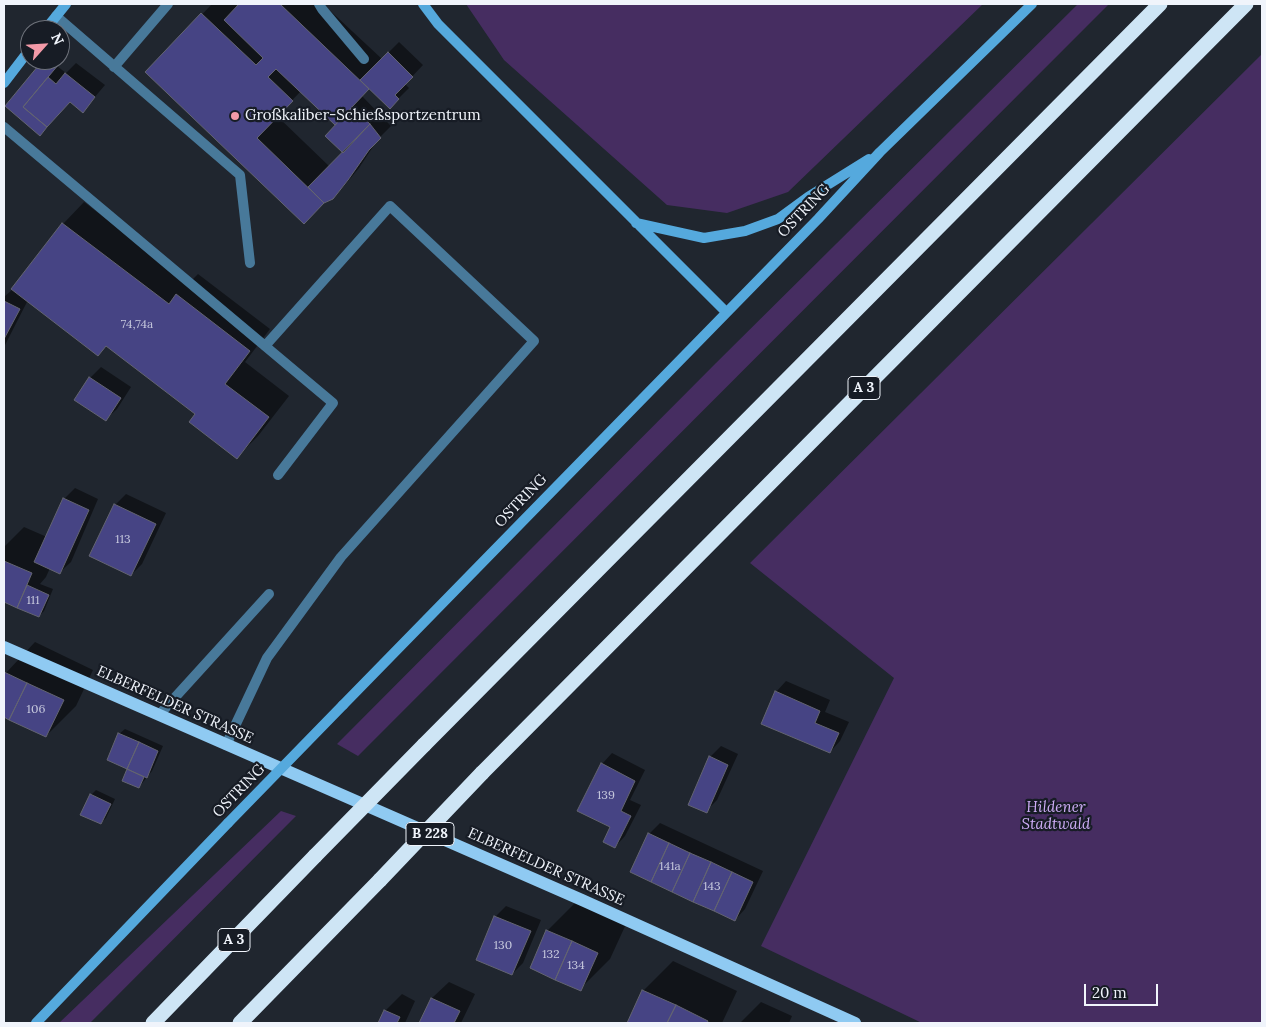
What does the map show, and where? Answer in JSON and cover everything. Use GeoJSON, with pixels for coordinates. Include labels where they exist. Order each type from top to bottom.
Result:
{"type":"FeatureCollection","features":[{"type":"Feature","properties":{"kind":"highway","name":"A 3"},"geometry":{"type":"LineString","coordinates":[[153,1023],[314,856],[1160,4]]}},
{"type":"Feature","properties":{"kind":"highway","name":"A 3"},"geometry":{"type":"LineString","coordinates":[[240,1023],[482,773],[1246,4]]}},
{"type":"Feature","properties":{"kind":"main road"},"geometry":{"type":"LineString","coordinates":[[53,20],[66,4]]}},
{"type":"Feature","properties":{"kind":"main road"},"geometry":{"type":"LineString","coordinates":[[423,4],[438,24],[726,312]]}},
{"type":"Feature","properties":{"kind":"main road","name":"OSTRING"},"geometry":{"type":"LineString","coordinates":[[36,1023],[343,705],[818,219],[880,152],[1032,4]]}},
{"type":"Feature","properties":{"kind":"main road"},"geometry":{"type":"LineString","coordinates":[[4,83],[20,62]]}},
{"type":"Feature","properties":{"kind":"main road"},"geometry":{"type":"LineString","coordinates":[[636,223],[704,238],[745,231],[778,218],[880,152]]}},
{"type":"Feature","properties":{"kind":"main road","name":"ELBERFELDER STRASSE"},"geometry":{"type":"LineString","coordinates":[[4,646],[582,900],[855,1023]]}},
{"type":"Feature","properties":{"kind":"lane"},"geometry":{"type":"LineString","coordinates":[[114,67],[168,4]]}},
{"type":"Feature","properties":{"kind":"lane"},"geometry":{"type":"LineString","coordinates":[[319,4],[364,59]]}},
{"type":"Feature","properties":{"kind":"lane"},"geometry":{"type":"LineString","coordinates":[[56,16],[240,175],[250,263]]}},
{"type":"Feature","properties":{"kind":"lane"},"geometry":{"type":"LineString","coordinates":[[4,127],[333,402],[278,475]]}},
{"type":"Feature","properties":{"kind":"lane"},"geometry":{"type":"LineString","coordinates":[[226,744],[267,658],[341,557],[534,341],[390,206],[265,346]]}},
{"type":"Feature","properties":{"kind":"lane"},"geometry":{"type":"LineString","coordinates":[[160,715],[268,594]]}},
{"type":"Feature","properties":{"kind":"green space"},"geometry":{"type":"Polygon","coordinates":[[[466,4],[983,4],[788,192],[727,213],[667,205],[504,60],[466,4]]]}},
{"type":"Feature","properties":{"kind":"green space"},"geometry":{"type":"Polygon","coordinates":[[[1078,4],[1109,4],[358,756],[337,744],[716,363],[1078,4]]]}},
{"type":"Feature","properties":{"kind":"green space","name":"Hildener Stadtwald"},"geometry":{"type":"Polygon","coordinates":[[[1262,54],[1262,1023],[922,1023],[761,946],[894,678],[750,563],[1262,54]]]}},
{"type":"Feature","properties":{"kind":"green space"},"geometry":{"type":"Polygon","coordinates":[[[281,811],[296,816],[90,1023],[59,1023],[281,811]]]}},
{"type":"Feature","properties":{"kind":"building","name":"Großkaliber-Schießsportzentrum"},"geometry":{"type":"Polygon","coordinates":[[[239,4],[280,4],[369,89],[335,125],[276,69],[268,77],[293,101],[257,138],[324,203],[304,224],[145,72],[201,13],[256,65],[263,58],[224,20],[239,4]]]}},
{"type":"Feature","properties":{"kind":"building"},"geometry":{"type":"Polygon","coordinates":[[[388,52],[413,77],[395,95],[399,99],[390,109],[360,80],[388,52]]]}},
{"type":"Feature","properties":{"kind":"building"},"geometry":{"type":"Polygon","coordinates":[[[35,70],[54,70],[23,107],[47,127],[40,136],[5,106],[35,70]]]}},
{"type":"Feature","properties":{"kind":"building"},"geometry":{"type":"Polygon","coordinates":[[[65,73],[95,97],[83,113],[70,102],[47,127],[23,107],[48,77],[56,84],[65,73]]]}},
{"type":"Feature","properties":{"kind":"building"},"geometry":{"type":"Polygon","coordinates":[[[352,107],[370,124],[343,153],[325,136],[352,107]]]}},
{"type":"Feature","properties":{"kind":"building"},"geometry":{"type":"Polygon","coordinates":[[[370,124],[381,138],[369,150],[333,199],[324,203],[308,187],[370,124]]]}},
{"type":"Feature","properties":{"kind":"building"},"geometry":{"type":"Polygon","coordinates":[[[62,223],[169,304],[176,294],[250,351],[225,384],[269,417],[237,459],[189,422],[195,414],[106,346],[98,356],[11,289],[62,223]]]}},
{"type":"Feature","properties":{"kind":"building"},"geometry":{"type":"Polygon","coordinates":[[[4,301],[20,309],[4,339],[4,301]]]}},
{"type":"Feature","properties":{"kind":"building"},"geometry":{"type":"Polygon","coordinates":[[[89,377],[121,398],[106,421],[74,400],[89,377]]]}},
{"type":"Feature","properties":{"kind":"building"},"geometry":{"type":"Polygon","coordinates":[[[63,498],[89,510],[60,574],[34,562],[63,498]]]}},
{"type":"Feature","properties":{"kind":"building"},"geometry":{"type":"Polygon","coordinates":[[[114,504],[156,524],[131,576],[89,556],[114,504]]]}},
{"type":"Feature","properties":{"kind":"building"},"geometry":{"type":"Polygon","coordinates":[[[4,561],[32,573],[17,608],[4,602],[4,561]]]}},
{"type":"Feature","properties":{"kind":"building"},"geometry":{"type":"Polygon","coordinates":[[[27,585],[49,595],[39,617],[17,608],[27,585]]]}},
{"type":"Feature","properties":{"kind":"building"},"geometry":{"type":"Polygon","coordinates":[[[4,672],[27,683],[9,720],[4,717],[4,672]]]}},
{"type":"Feature","properties":{"kind":"building"},"geometry":{"type":"Polygon","coordinates":[[[27,683],[64,700],[46,737],[9,720],[27,683]]]}},
{"type":"Feature","properties":{"kind":"building"},"geometry":{"type":"Polygon","coordinates":[[[775,691],[820,711],[815,723],[839,733],[830,753],[761,724],[775,691]]]}},
{"type":"Feature","properties":{"kind":"building"},"geometry":{"type":"Polygon","coordinates":[[[118,733],[139,742],[127,769],[107,760],[118,733]]]}},
{"type":"Feature","properties":{"kind":"building"},"geometry":{"type":"Polygon","coordinates":[[[139,742],[158,751],[147,778],[127,769],[139,742]]]}},
{"type":"Feature","properties":{"kind":"building"},"geometry":{"type":"Polygon","coordinates":[[[709,756],[728,765],[707,813],[688,805],[709,756]]]}},
{"type":"Feature","properties":{"kind":"building"},"geometry":{"type":"Polygon","coordinates":[[[601,763],[635,781],[621,811],[631,816],[615,848],[603,842],[610,827],[577,811],[601,763]]]}},
{"type":"Feature","properties":{"kind":"building"},"geometry":{"type":"Polygon","coordinates":[[[127,769],[144,777],[139,788],[122,781],[127,769]]]}},
{"type":"Feature","properties":{"kind":"building"},"geometry":{"type":"Polygon","coordinates":[[[90,794],[111,804],[101,824],[80,815],[90,794]]]}},
{"type":"Feature","properties":{"kind":"building"},"geometry":{"type":"Polygon","coordinates":[[[648,833],[669,843],[651,882],[630,872],[648,833]]]}},
{"type":"Feature","properties":{"kind":"building"},"geometry":{"type":"Polygon","coordinates":[[[669,843],[690,853],[672,892],[651,882],[669,843]]]}},
{"type":"Feature","properties":{"kind":"building"},"geometry":{"type":"Polygon","coordinates":[[[690,853],[711,862],[693,902],[672,892],[690,853]]]}},
{"type":"Feature","properties":{"kind":"building"},"geometry":{"type":"Polygon","coordinates":[[[711,862],[732,872],[714,911],[693,902],[711,862]]]}},
{"type":"Feature","properties":{"kind":"building"},"geometry":{"type":"Polygon","coordinates":[[[732,872],[753,882],[735,921],[714,911],[732,872]]]}},
{"type":"Feature","properties":{"kind":"building"},"geometry":{"type":"Polygon","coordinates":[[[494,916],[531,931],[512,975],[476,960],[494,916]]]}},
{"type":"Feature","properties":{"kind":"building"},"geometry":{"type":"Polygon","coordinates":[[[546,930],[572,941],[555,980],[530,968],[546,930]]]}},
{"type":"Feature","properties":{"kind":"building"},"geometry":{"type":"Polygon","coordinates":[[[572,941],[598,953],[581,991],[555,980],[572,941]]]}},
{"type":"Feature","properties":{"kind":"building"},"geometry":{"type":"Polygon","coordinates":[[[642,990],[676,1005],[667,1023],[627,1023],[642,990]]]}},
{"type":"Feature","properties":{"kind":"building"},"geometry":{"type":"Polygon","coordinates":[[[431,998],[460,1011],[454,1023],[419,1023],[431,998]]]}},
{"type":"Feature","properties":{"kind":"building"},"geometry":{"type":"Polygon","coordinates":[[[676,1005],[708,1021],[707,1023],[667,1023],[676,1005]]]}},
{"type":"Feature","properties":{"kind":"building"},"geometry":{"type":"Polygon","coordinates":[[[384,1010],[400,1017],[397,1023],[378,1023],[384,1010]]]}},
{"type":"Feature","properties":{"kind":"place","name":"Großkaliber-Schießsportzentrum"},"geometry":{"type":"Point","coordinates":[235,116]}}]}
